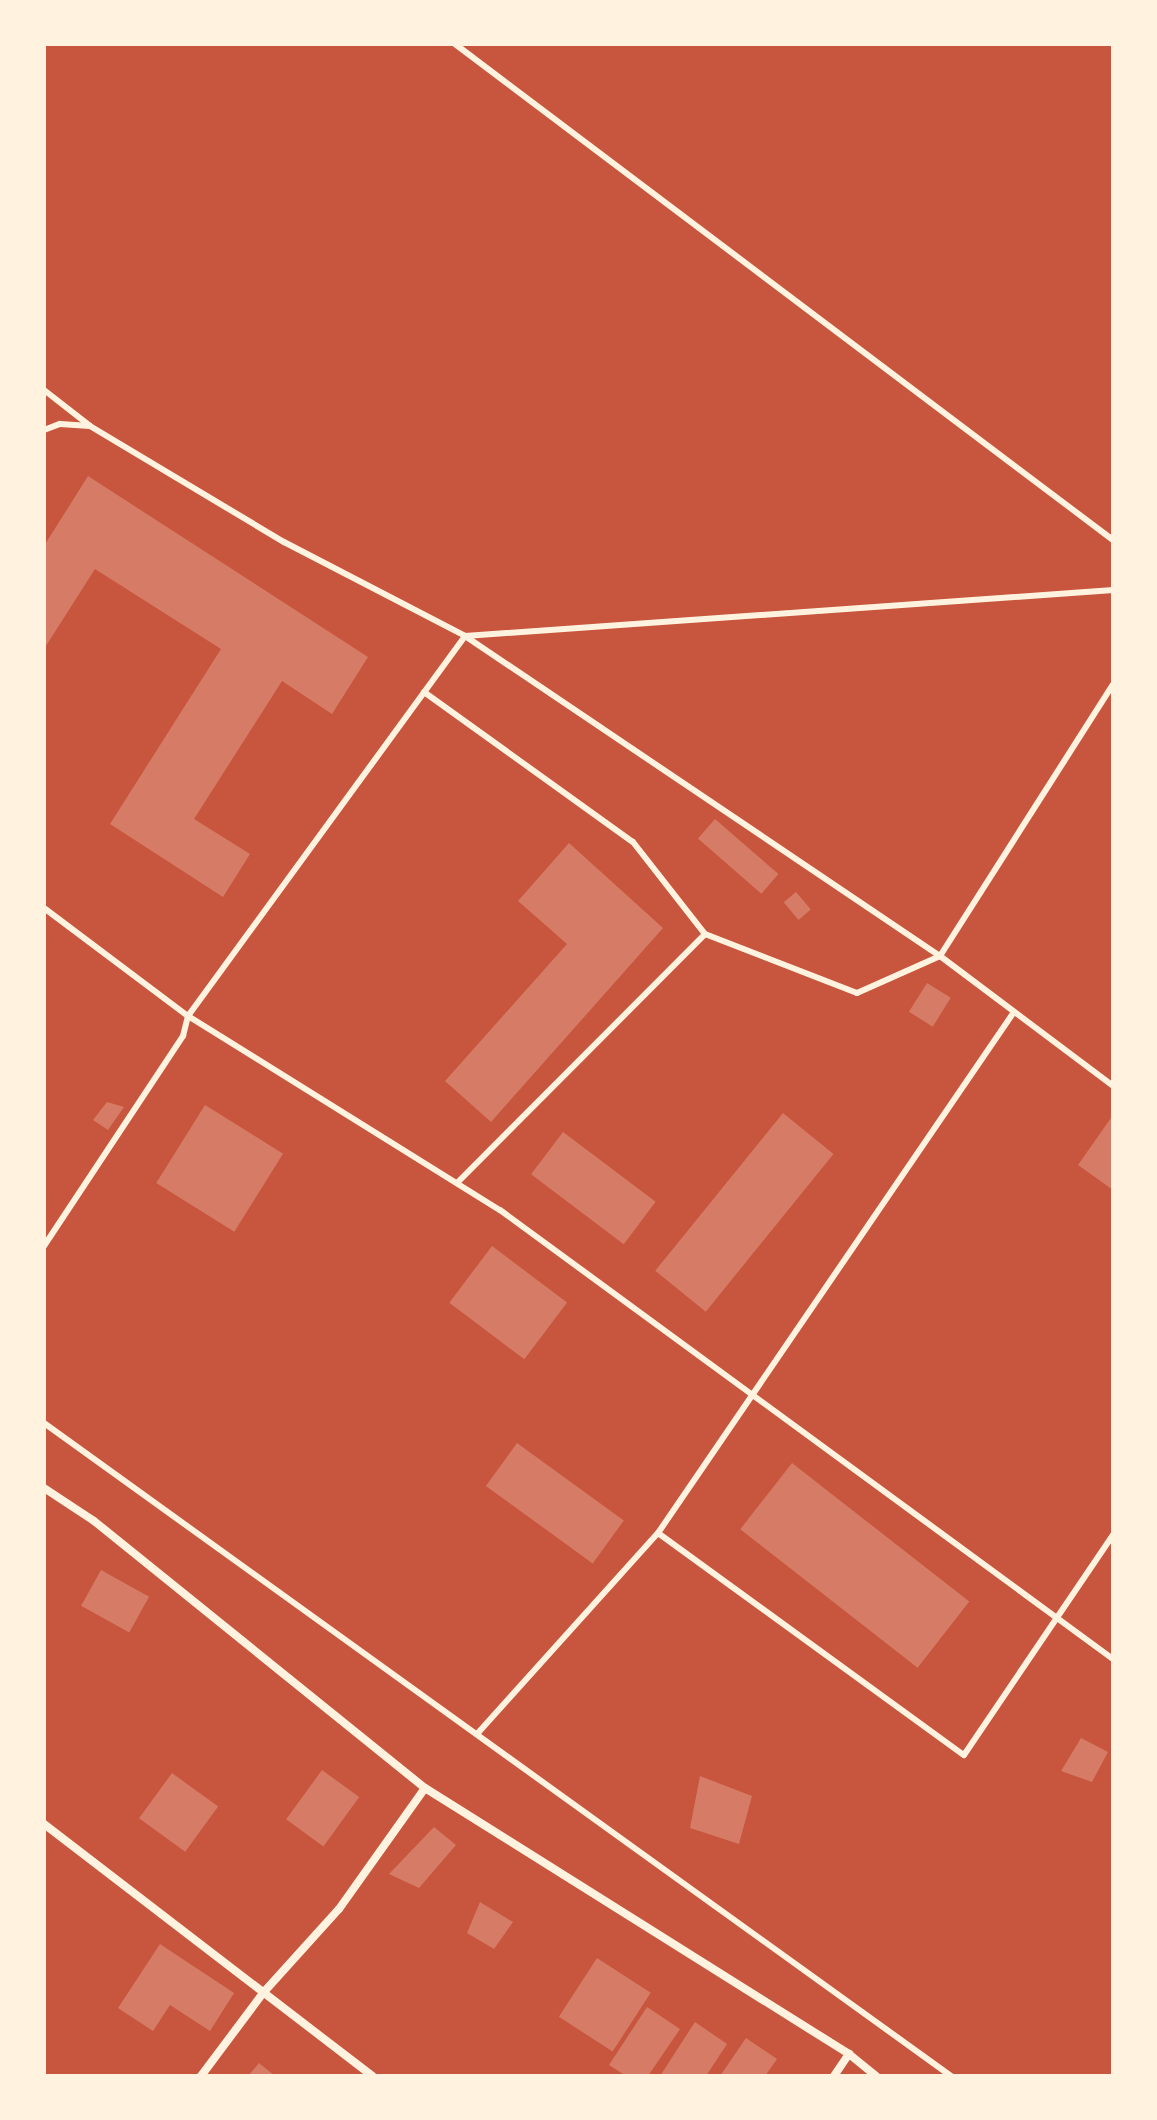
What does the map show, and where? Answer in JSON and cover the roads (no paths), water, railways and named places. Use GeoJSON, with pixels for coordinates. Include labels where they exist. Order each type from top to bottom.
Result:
{"type":"FeatureCollection","features":[{"type":"Feature","properties":{"kind":"street"},"geometry":{"type":"LineString","coordinates":[[44,1488],[94,1521],[425,1788],[849,2054],[876,2076]]}},
{"type":"Feature","properties":{"kind":"street"},"geometry":{"type":"LineString","coordinates":[[201,2076],[263,1993],[339,1909],[425,1788]]}},
{"type":"Feature","properties":{"kind":"street"},"geometry":{"type":"LineString","coordinates":[[44,1824],[372,2076]]}},
{"type":"Feature","properties":{"kind":"street"},"geometry":{"type":"LineString","coordinates":[[834,2076],[849,2054]]}},
{"type":"Feature","properties":{"kind":"lane"},"geometry":{"type":"LineString","coordinates":[[455,44],[1113,540]]}},
{"type":"Feature","properties":{"kind":"lane"},"geometry":{"type":"LineString","coordinates":[[44,390],[90,426],[284,542],[465,636],[940,956],[1113,1086]]}},
{"type":"Feature","properties":{"kind":"lane"},"geometry":{"type":"LineString","coordinates":[[44,430],[60,424],[90,426]]}},
{"type":"Feature","properties":{"kind":"lane"},"geometry":{"type":"LineString","coordinates":[[44,1246],[183,1036],[188,1016],[465,636],[1113,590]]}},
{"type":"Feature","properties":{"kind":"lane"},"geometry":{"type":"LineString","coordinates":[[424,692],[633,842],[705,934],[857,993],[940,956],[1113,684]]}},
{"type":"Feature","properties":{"kind":"lane"},"geometry":{"type":"LineString","coordinates":[[44,908],[188,1016],[500,1210],[1113,1659]]}},
{"type":"Feature","properties":{"kind":"lane"},"geometry":{"type":"LineString","coordinates":[[457,1183],[705,934]]}},
{"type":"Feature","properties":{"kind":"lane"},"geometry":{"type":"LineString","coordinates":[[477,1734],[658,1533],[1014,1012]]}},
{"type":"Feature","properties":{"kind":"lane"},"geometry":{"type":"LineString","coordinates":[[44,1423],[951,2076]]}},
{"type":"Feature","properties":{"kind":"lane"},"geometry":{"type":"LineString","coordinates":[[658,1533],[964,1755],[1113,1535]]}}]}
